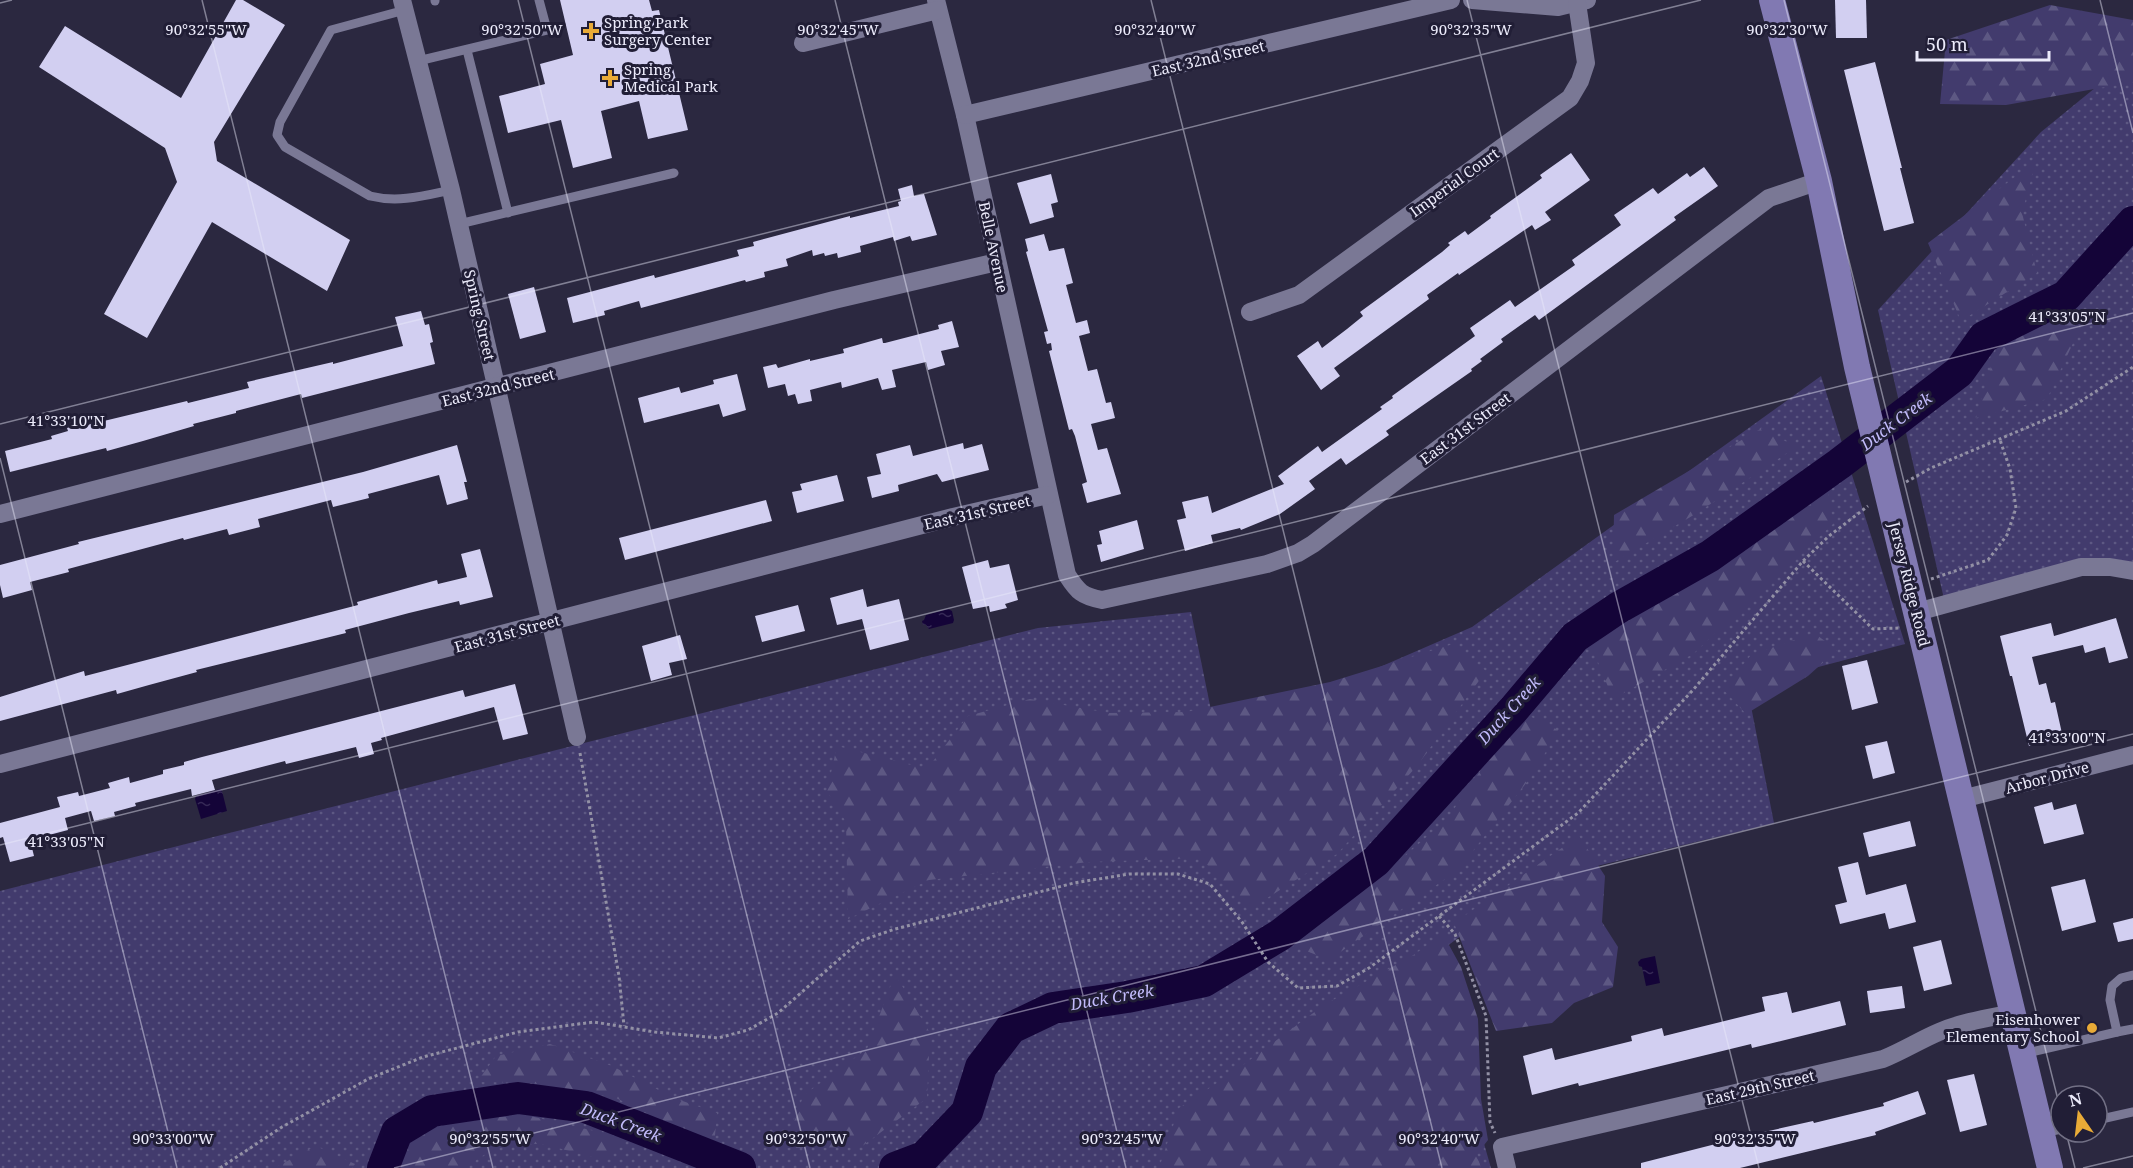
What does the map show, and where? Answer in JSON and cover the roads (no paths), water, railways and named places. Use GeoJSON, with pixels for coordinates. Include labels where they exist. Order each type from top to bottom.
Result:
{"type":"FeatureCollection","features":[{"type":"Feature","properties":{"kind":"street","name":"East 32nd Street"},"geometry":{"type":"LineString","coordinates":[[965,116],[1451,0]]}},
{"type":"Feature","properties":{"kind":"street"},"geometry":{"type":"LineString","coordinates":[[1472,0],[1558,7],[1582,2]]}},
{"type":"Feature","properties":{"kind":"street","name":"Jersey Ridge Road"},"geometry":{"type":"LineString","coordinates":[[1772,0],[1819,181],[1857,368],[1887,497],[1911,586],[2023,1054],[2049,1126]]}},
{"type":"Feature","properties":{"kind":"street","name":"Imperial Court"},"geometry":{"type":"LineString","coordinates":[[1250,312],[1299,295],[1569,98],[1580,81],[1586,63],[1582,2]]}},
{"type":"Feature","properties":{"kind":"street","name":"Spring Street"},"geometry":{"type":"LineString","coordinates":[[404,5],[451,190],[577,736]]}},
{"type":"Feature","properties":{"kind":"street","name":"Belle Avenue"},"geometry":{"type":"LineString","coordinates":[[937,5],[965,116],[1048,495]]}},
{"type":"Feature","properties":{"kind":"street"},"geometry":{"type":"LineString","coordinates":[[803,43],[937,5]]}},
{"type":"Feature","properties":{"kind":"street","name":"East 31st Street"},"geometry":{"type":"LineString","coordinates":[[0,764],[953,516],[1048,495],[1067,575],[1076,590],[1086,597],[1102,600],[1267,564],[1313,544],[1769,198],[1819,181]]}},
{"type":"Feature","properties":{"kind":"street","name":"East 32nd Street"},"geometry":{"type":"LineString","coordinates":[[0,514],[823,303],[997,262]]}},
{"type":"Feature","properties":{"kind":"street"},"geometry":{"type":"LineString","coordinates":[[1918,617],[2081,567],[2110,567],[2133,571]]}},
{"type":"Feature","properties":{"kind":"street","name":"Arbor Drive"},"geometry":{"type":"LineString","coordinates":[[1962,799],[2133,755]]}},
{"type":"Feature","properties":{"kind":"street","name":"East 29th Street"},"geometry":{"type":"LineString","coordinates":[[1507,1168],[1502,1147],[1883,1059],[1904,1051],[1939,1032],[1965,1023],[2013,1013]]}},
{"type":"Feature","properties":{"kind":"street","name":"Jersey Ridge Road"},"geometry":{"type":"LineString","coordinates":[[2050,1168],[2051,1144]]}},
{"type":"Feature","properties":{"kind":"lane"},"geometry":{"type":"LineString","coordinates":[[418,61],[547,30],[539,0]]}},
{"type":"Feature","properties":{"kind":"lane"},"geometry":{"type":"LineString","coordinates":[[404,5],[331,30],[280,122],[277,135],[285,147],[370,196],[385,200],[408,199],[451,190]]}},
{"type":"Feature","properties":{"kind":"lane"},"geometry":{"type":"LineString","coordinates":[[467,50],[508,213]]}},
{"type":"Feature","properties":{"kind":"lane"},"geometry":{"type":"LineString","coordinates":[[459,224],[674,173]]}},
{"type":"Feature","properties":{"kind":"lane"},"geometry":{"type":"LineString","coordinates":[[2117,1032],[2110,1000],[2112,987],[2121,978],[2133,975]]}},
{"type":"Feature","properties":{"kind":"lane"},"geometry":{"type":"LineString","coordinates":[[2023,1054],[2133,1029]]}},
{"type":"Feature","properties":{"kind":"lane"},"geometry":{"type":"LineString","coordinates":[[2109,1117],[2133,1112]]}},
{"type":"Feature","properties":{"kind":"water"},"geometry":{"type":"Polygon","coordinates":[[[948,609],[952,611],[953,623],[929,629],[925,624],[923,625],[922,621],[926,615],[948,609]]]}},
{"type":"Feature","properties":{"kind":"water"},"geometry":{"type":"Polygon","coordinates":[[[220,789],[227,811],[201,819],[196,796],[220,789]]]}},
{"type":"Feature","properties":{"kind":"water"},"geometry":{"type":"Polygon","coordinates":[[[1655,956],[1660,983],[1646,986],[1642,967],[1638,962],[1641,959],[1655,956]]]}},
{"type":"Feature","properties":{"kind":"waterway","name":"Duck Creek"},"geometry":{"type":"LineString","coordinates":[[895,1168],[924,1157],[967,1112],[981,1067],[1011,1028],[1053,1008],[1127,997],[1204,981],[1280,935],[1376,861],[1514,709],[1575,637],[1618,608],[1710,556],[1839,464],[1959,372],[1984,337],[2066,296],[2133,222]]}},
{"type":"Feature","properties":{"kind":"waterway","name":"Duck Creek"},"geometry":{"type":"LineString","coordinates":[[383,1168],[397,1132],[432,1111],[518,1098],[586,1107],[740,1168]]}},
{"type":"Feature","properties":{"kind":"place","name":"Spring Park Surgery Center"},"geometry":{"type":"Point","coordinates":[591,31]}},
{"type":"Feature","properties":{"kind":"place","name":"Spring Medical Park"},"geometry":{"type":"Point","coordinates":[610,78]}},
{"type":"Feature","properties":{"kind":"place","name":"Eisenhower Elementary School"},"geometry":{"type":"Point","coordinates":[2092,1028]}}]}
